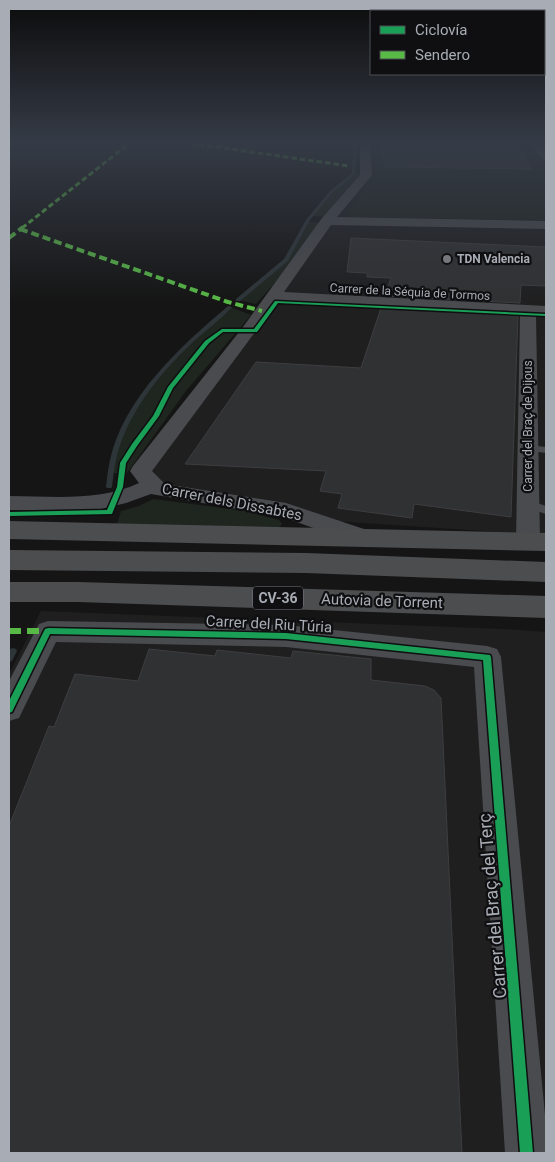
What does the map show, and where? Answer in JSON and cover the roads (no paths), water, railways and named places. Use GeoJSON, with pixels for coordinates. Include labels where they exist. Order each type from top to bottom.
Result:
{"type":"FeatureCollection","features":[{"type":"Feature","properties":{"kind":"highway"},"geometry":{"type":"LineString","coordinates":[[9,530],[368,539],[537,541]]}},
{"type":"Feature","properties":{"kind":"highway"},"geometry":{"type":"LineString","coordinates":[[9,560],[306,563],[546,572]]}},
{"type":"Feature","properties":{"kind":"highway","name":"Autovia de Torrent"},"geometry":{"type":"LineString","coordinates":[[9,592],[78,592],[546,607]]}},
{"type":"Feature","properties":{"kind":"highway"},"geometry":{"type":"LineString","coordinates":[[344,600],[546,616]]}},
{"type":"Feature","properties":{"kind":"street"},"geometry":{"type":"LineString","coordinates":[[9,503],[94,503],[136,495],[152,485],[141,471],[249,331],[327,221],[348,196]]}},
{"type":"Feature","properties":{"kind":"street"},"geometry":{"type":"LineString","coordinates":[[327,221],[546,225]]}},
{"type":"Feature","properties":{"kind":"street","name":"Carrer de la Séquia de Tormos"},"geometry":{"type":"LineString","coordinates":[[272,296],[537,310]]}},
{"type":"Feature","properties":{"kind":"street","name":"Carrer del Braç de Dijous"},"geometry":{"type":"LineString","coordinates":[[537,310],[537,541]]}},
{"type":"Feature","properties":{"kind":"street","name":"Carrer dels Dissabtes"},"geometry":{"type":"LineString","coordinates":[[152,485],[159,490],[286,510],[368,539]]}},
{"type":"Feature","properties":{"kind":"street","name":"Carrer del Riu Túria"},"geometry":{"type":"LineString","coordinates":[[9,709],[48,631],[286,636],[487,656]]}},
{"type":"Feature","properties":{"kind":"street","name":"Carrer del Braç del Terç"},"geometry":{"type":"LineString","coordinates":[[487,656],[527,1153]]}},
{"type":"Feature","properties":{"kind":"waterway"},"geometry":{"type":"LineString","coordinates":[[238,300],[286,260],[307,221],[328,196]]}},
{"type":"Feature","properties":{"kind":"waterway"},"geometry":{"type":"LineString","coordinates":[[109,487],[113,460],[122,434],[134,409],[169,364],[230,307]]}},
{"type":"Feature","properties":{"kind":"waterway"},"geometry":{"type":"LineString","coordinates":[[9,659],[13,651]]}},
{"type":"Feature","properties":{"kind":"place","name":"TDN Valencia"},"geometry":{"type":"Point","coordinates":[447,259]}}]}
